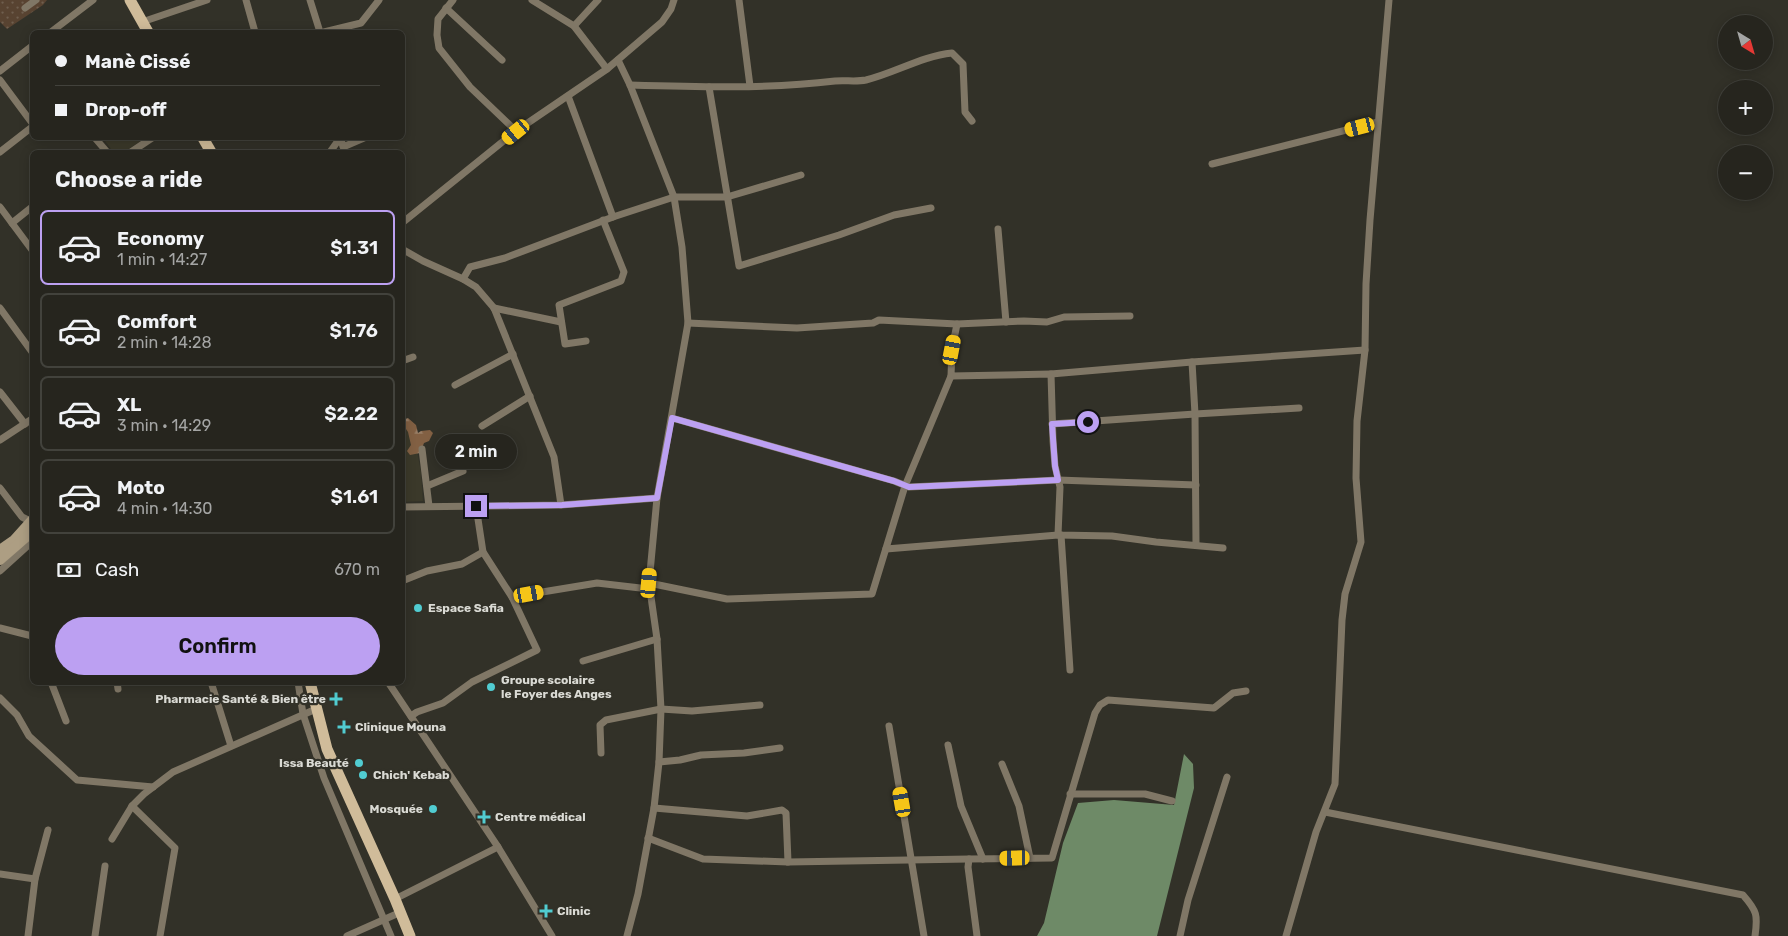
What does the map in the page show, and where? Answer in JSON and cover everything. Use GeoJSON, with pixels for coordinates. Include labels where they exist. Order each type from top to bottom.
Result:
{"type":"FeatureCollection","features":[{"type":"Feature","properties":{"kind":"main road"},"geometry":{"type":"LineString","coordinates":[[130,0],[145,27]]}},
{"type":"Feature","properties":{"kind":"main road"},"geometry":{"type":"LineString","coordinates":[[0,550],[30,526]]}},
{"type":"Feature","properties":{"kind":"main road"},"geometry":{"type":"LineString","coordinates":[[0,560],[30,526]]}},
{"type":"Feature","properties":{"kind":"main road"},"geometry":{"type":"LineString","coordinates":[[311,685],[327,749],[401,912],[410,936]]}},
{"type":"Feature","properties":{"kind":"street"},"geometry":{"type":"LineString","coordinates":[[24,8],[36,0]]}},
{"type":"Feature","properties":{"kind":"street"},"geometry":{"type":"LineString","coordinates":[[54,30],[93,0]]}},
{"type":"Feature","properties":{"kind":"street"},"geometry":{"type":"LineString","coordinates":[[145,27],[208,0]]}},
{"type":"Feature","properties":{"kind":"street"},"geometry":{"type":"LineString","coordinates":[[246,0],[254,30]]}},
{"type":"Feature","properties":{"kind":"street"},"geometry":{"type":"LineString","coordinates":[[310,0],[319,30]]}},
{"type":"Feature","properties":{"kind":"street"},"geometry":{"type":"LineString","coordinates":[[332,30],[360,23],[379,0]]}},
{"type":"Feature","properties":{"kind":"street"},"geometry":{"type":"LineString","coordinates":[[453,0],[438,19],[437,34],[439,48],[470,86],[516,132]]}},
{"type":"Feature","properties":{"kind":"street"},"geometry":{"type":"LineString","coordinates":[[532,0],[574,26],[607,69]]}},
{"type":"Feature","properties":{"kind":"street"},"geometry":{"type":"LineString","coordinates":[[574,26],[598,0]]}},
{"type":"Feature","properties":{"kind":"street"},"geometry":{"type":"LineString","coordinates":[[405,221],[516,132],[618,60],[662,22],[672,9],[674,0]]}},
{"type":"Feature","properties":{"kind":"street"},"geometry":{"type":"LineString","coordinates":[[739,0],[750,86]]}},
{"type":"Feature","properties":{"kind":"street"},"geometry":{"type":"LineString","coordinates":[[1286,936],[1316,832],[1334,784],[1342,620],[1344,603],[1361,542],[1356,449],[1365,350],[1366,275],[1389,0]]}},
{"type":"Feature","properties":{"kind":"street"},"geometry":{"type":"LineString","coordinates":[[446,8],[502,60]]}},
{"type":"Feature","properties":{"kind":"street"},"geometry":{"type":"LineString","coordinates":[[0,71],[30,48]]}},
{"type":"Feature","properties":{"kind":"street"},"geometry":{"type":"LineString","coordinates":[[630,85],[709,87],[813,84],[847,80],[864,81],[937,55],[952,53],[963,64],[965,112],[972,120]]}},
{"type":"Feature","properties":{"kind":"street"},"geometry":{"type":"LineString","coordinates":[[618,60],[630,85],[674,198],[682,247],[688,323],[657,498],[649,586],[657,639],[661,709],[659,762],[654,808],[638,894],[627,936]]}},
{"type":"Feature","properties":{"kind":"street"},"geometry":{"type":"LineString","coordinates":[[0,80],[30,120]]}},
{"type":"Feature","properties":{"kind":"street"},"geometry":{"type":"LineString","coordinates":[[709,87],[739,266],[839,235],[894,215],[931,208]]}},
{"type":"Feature","properties":{"kind":"street"},"geometry":{"type":"LineString","coordinates":[[568,96],[613,217]]}},
{"type":"Feature","properties":{"kind":"street"},"geometry":{"type":"LineString","coordinates":[[1212,164],[1378,122]]}},
{"type":"Feature","properties":{"kind":"street"},"geometry":{"type":"LineString","coordinates":[[0,152],[30,129]]}},
{"type":"Feature","properties":{"kind":"street"},"geometry":{"type":"LineString","coordinates":[[134,150],[149,140]]}},
{"type":"Feature","properties":{"kind":"street"},"geometry":{"type":"LineString","coordinates":[[341,140],[343,147],[359,140]]}},
{"type":"Feature","properties":{"kind":"street"},"geometry":{"type":"LineString","coordinates":[[463,279],[470,267],[504,258],[603,220],[674,198],[727,198],[802,175]]}},
{"type":"Feature","properties":{"kind":"street"},"geometry":{"type":"LineString","coordinates":[[0,208],[30,247]]}},
{"type":"Feature","properties":{"kind":"street"},"geometry":{"type":"LineString","coordinates":[[12,223],[30,208]]}},
{"type":"Feature","properties":{"kind":"street"},"geometry":{"type":"LineString","coordinates":[[586,341],[565,344],[558,305],[621,281],[624,272],[603,220]]}},
{"type":"Feature","properties":{"kind":"street"},"geometry":{"type":"LineString","coordinates":[[998,229],[1006,322]]}},
{"type":"Feature","properties":{"kind":"street"},"geometry":{"type":"LineString","coordinates":[[405,251],[476,287],[494,308],[554,456],[562,505]]}},
{"type":"Feature","properties":{"kind":"street"},"geometry":{"type":"LineString","coordinates":[[0,308],[30,349]]}},
{"type":"Feature","properties":{"kind":"street"},"geometry":{"type":"LineString","coordinates":[[494,308],[562,322]]}},
{"type":"Feature","properties":{"kind":"street"},"geometry":{"type":"LineString","coordinates":[[688,323],[797,328],[873,323],[879,320],[957,324],[1024,321],[1047,322],[1064,317],[1130,316]]}},
{"type":"Feature","properties":{"kind":"street"},"geometry":{"type":"LineString","coordinates":[[512,597],[597,583],[649,586],[727,599],[872,594],[905,486],[951,376],[952,350],[957,324]]}},
{"type":"Feature","properties":{"kind":"street"},"geometry":{"type":"LineString","coordinates":[[951,376],[1051,374],[1365,350]]}},
{"type":"Feature","properties":{"kind":"street"},"geometry":{"type":"LineString","coordinates":[[454,385],[513,354]]}},
{"type":"Feature","properties":{"kind":"street"},"geometry":{"type":"LineString","coordinates":[[405,360],[413,357]]}},
{"type":"Feature","properties":{"kind":"street"},"geometry":{"type":"LineString","coordinates":[[1192,362],[1195,414],[1196,545]]}},
{"type":"Feature","properties":{"kind":"street"},"geometry":{"type":"LineString","coordinates":[[1051,374],[1055,466],[1060,487],[1059,535],[1070,670]]}},
{"type":"Feature","properties":{"kind":"street"},"geometry":{"type":"LineString","coordinates":[[0,392],[25,424]]}},
{"type":"Feature","properties":{"kind":"street"},"geometry":{"type":"LineString","coordinates":[[482,426],[530,396]]}},
{"type":"Feature","properties":{"kind":"street"},"geometry":{"type":"LineString","coordinates":[[1052,424],[1298,408]]}},
{"type":"Feature","properties":{"kind":"street"},"geometry":{"type":"LineString","coordinates":[[672,418],[909,487],[1058,480],[1196,485]]}},
{"type":"Feature","properties":{"kind":"street"},"geometry":{"type":"LineString","coordinates":[[0,440],[30,420]]}},
{"type":"Feature","properties":{"kind":"street"},"geometry":{"type":"LineString","coordinates":[[422,449],[429,506]]}},
{"type":"Feature","properties":{"kind":"street"},"geometry":{"type":"LineString","coordinates":[[427,486],[463,471]]}},
{"type":"Feature","properties":{"kind":"street"},"geometry":{"type":"LineString","coordinates":[[0,488],[22,517],[30,523]]}},
{"type":"Feature","properties":{"kind":"street"},"geometry":{"type":"LineString","coordinates":[[405,508],[562,505],[657,498]]}},
{"type":"Feature","properties":{"kind":"street"},"geometry":{"type":"LineString","coordinates":[[411,716],[443,703],[472,682],[537,650],[512,597],[483,552],[476,506]]}},
{"type":"Feature","properties":{"kind":"street"},"geometry":{"type":"LineString","coordinates":[[886,549],[1059,535],[1112,536],[1223,548]]}},
{"type":"Feature","properties":{"kind":"street"},"geometry":{"type":"LineString","coordinates":[[0,571],[30,544]]}},
{"type":"Feature","properties":{"kind":"street"},"geometry":{"type":"LineString","coordinates":[[405,580],[427,571],[462,564],[483,552]]}},
{"type":"Feature","properties":{"kind":"street"},"geometry":{"type":"LineString","coordinates":[[0,628],[30,636]]}},
{"type":"Feature","properties":{"kind":"street"},"geometry":{"type":"LineString","coordinates":[[583,661],[657,639]]}},
{"type":"Feature","properties":{"kind":"street"},"geometry":{"type":"LineString","coordinates":[[52,685],[66,721]]}},
{"type":"Feature","properties":{"kind":"street"},"geometry":{"type":"LineString","coordinates":[[212,685],[231,746]]}},
{"type":"Feature","properties":{"kind":"street"},"geometry":{"type":"LineString","coordinates":[[298,685],[302,714],[324,778],[391,936]]}},
{"type":"Feature","properties":{"kind":"street"},"geometry":{"type":"LineString","coordinates":[[390,685],[498,846],[552,936]]}},
{"type":"Feature","properties":{"kind":"street"},"geometry":{"type":"LineString","coordinates":[[648,838],[703,859],[788,862],[912,859],[1048,859],[1054,855],[1070,794],[1095,713],[1100,704],[1108,700],[1214,708],[1233,693],[1246,691]]}},
{"type":"Feature","properties":{"kind":"street"},"geometry":{"type":"LineString","coordinates":[[0,698],[17,715],[29,736],[77,780],[153,787]]}},
{"type":"Feature","properties":{"kind":"street"},"geometry":{"type":"LineString","coordinates":[[601,753],[600,725],[606,720],[661,709],[692,711],[760,705]]}},
{"type":"Feature","properties":{"kind":"street"},"geometry":{"type":"LineString","coordinates":[[112,839],[132,806],[173,772],[316,708]]}},
{"type":"Feature","properties":{"kind":"street"},"geometry":{"type":"LineString","coordinates":[[889,726],[924,936]]}},
{"type":"Feature","properties":{"kind":"street"},"geometry":{"type":"LineString","coordinates":[[948,745],[961,806],[983,859]]}},
{"type":"Feature","properties":{"kind":"street"},"geometry":{"type":"LineString","coordinates":[[659,762],[701,755],[744,753],[780,748]]}},
{"type":"Feature","properties":{"kind":"street"},"geometry":{"type":"LineString","coordinates":[[1002,764],[1019,806],[1030,858]]}},
{"type":"Feature","properties":{"kind":"street"},"geometry":{"type":"LineString","coordinates":[[1180,936],[1188,900],[1227,777]]}},
{"type":"Feature","properties":{"kind":"street"},"geometry":{"type":"LineString","coordinates":[[1070,794],[1145,794],[1172,801]]}},
{"type":"Feature","properties":{"kind":"street"},"geometry":{"type":"LineString","coordinates":[[132,806],[175,848],[160,936]]}},
{"type":"Feature","properties":{"kind":"street"},"geometry":{"type":"LineString","coordinates":[[654,808],[747,816],[782,810],[786,813],[788,862]]}},
{"type":"Feature","properties":{"kind":"street"},"geometry":{"type":"LineString","coordinates":[[1325,812],[1743,895],[1751,904],[1757,918],[1755,936]]}},
{"type":"Feature","properties":{"kind":"street"},"geometry":{"type":"LineString","coordinates":[[28,936],[36,879],[48,830]]}},
{"type":"Feature","properties":{"kind":"street"},"geometry":{"type":"LineString","coordinates":[[395,900],[498,846]]}},
{"type":"Feature","properties":{"kind":"street"},"geometry":{"type":"LineString","coordinates":[[969,859],[968,867],[977,936]]}},
{"type":"Feature","properties":{"kind":"street"},"geometry":{"type":"LineString","coordinates":[[95,936],[105,866]]}},
{"type":"Feature","properties":{"kind":"street"},"geometry":{"type":"LineString","coordinates":[[0,874],[36,879]]}},
{"type":"Feature","properties":{"kind":"street"},"geometry":{"type":"LineString","coordinates":[[347,936],[401,912]]}},
{"type":"Feature","properties":{"kind":"shaded area"},"geometry":{"type":"Polygon","coordinates":[[[0,0],[47,0],[43,5],[7,29],[0,22],[0,0]]]}},
{"type":"Feature","properties":{"kind":"shaded area"},"geometry":{"type":"Polygon","coordinates":[[[104,140],[142,140],[127,150],[112,150],[104,140]]]}},
{"type":"Feature","properties":{"kind":"shaded area"},"geometry":{"type":"Polygon","coordinates":[[[411,420],[421,472],[423,501],[405,502],[405,422],[411,420]]]}},
{"type":"Feature","properties":{"kind":"shaded area"},"geometry":{"type":"Polygon","coordinates":[[[1184,754],[1193,764],[1194,788],[1157,936],[1037,936],[1044,923],[1063,843],[1078,803],[1114,800],[1174,805],[1184,754]]]}},
{"type":"Feature","properties":{"kind":"green space"},"geometry":{"type":"Polygon","coordinates":[[[408,418],[416,425],[418,433],[430,430],[433,433],[429,441],[424,443],[420,453],[410,455],[407,451],[411,445],[408,432],[406,429],[405,431],[405,419],[408,418]]]}},
{"type":"Feature","properties":{"kind":"place","name":"Espace Safia"},"geometry":{"type":"Point","coordinates":[418,608]}},
{"type":"Feature","properties":{"kind":"place","name":"Groupe scolaire le Foyer des Anges"},"geometry":{"type":"Point","coordinates":[491,687]}},
{"type":"Feature","properties":{"kind":"place","name":"Pharmacie Santé & Bien être"},"geometry":{"type":"Point","coordinates":[336,699]}},
{"type":"Feature","properties":{"kind":"place","name":"Clinique Mouna"},"geometry":{"type":"Point","coordinates":[344,727]}},
{"type":"Feature","properties":{"kind":"place","name":"Issa Beauté"},"geometry":{"type":"Point","coordinates":[359,763]}},
{"type":"Feature","properties":{"kind":"place","name":"Chich' Kebab"},"geometry":{"type":"Point","coordinates":[363,775]}},
{"type":"Feature","properties":{"kind":"place","name":"Mosquée"},"geometry":{"type":"Point","coordinates":[433,809]}},
{"type":"Feature","properties":{"kind":"place","name":"Centre médical"},"geometry":{"type":"Point","coordinates":[484,817]}},
{"type":"Feature","properties":{"kind":"place","name":"Clinic"},"geometry":{"type":"Point","coordinates":[546,911]}},
{"type":"Feature","properties":{"kind":"route"},"geometry":{"type":"LineString","coordinates":[[476,506],[562,505],[657,498],[672,418],[894,481],[909,487],[1058,480],[1052,424],[1088,422]]}}]}
